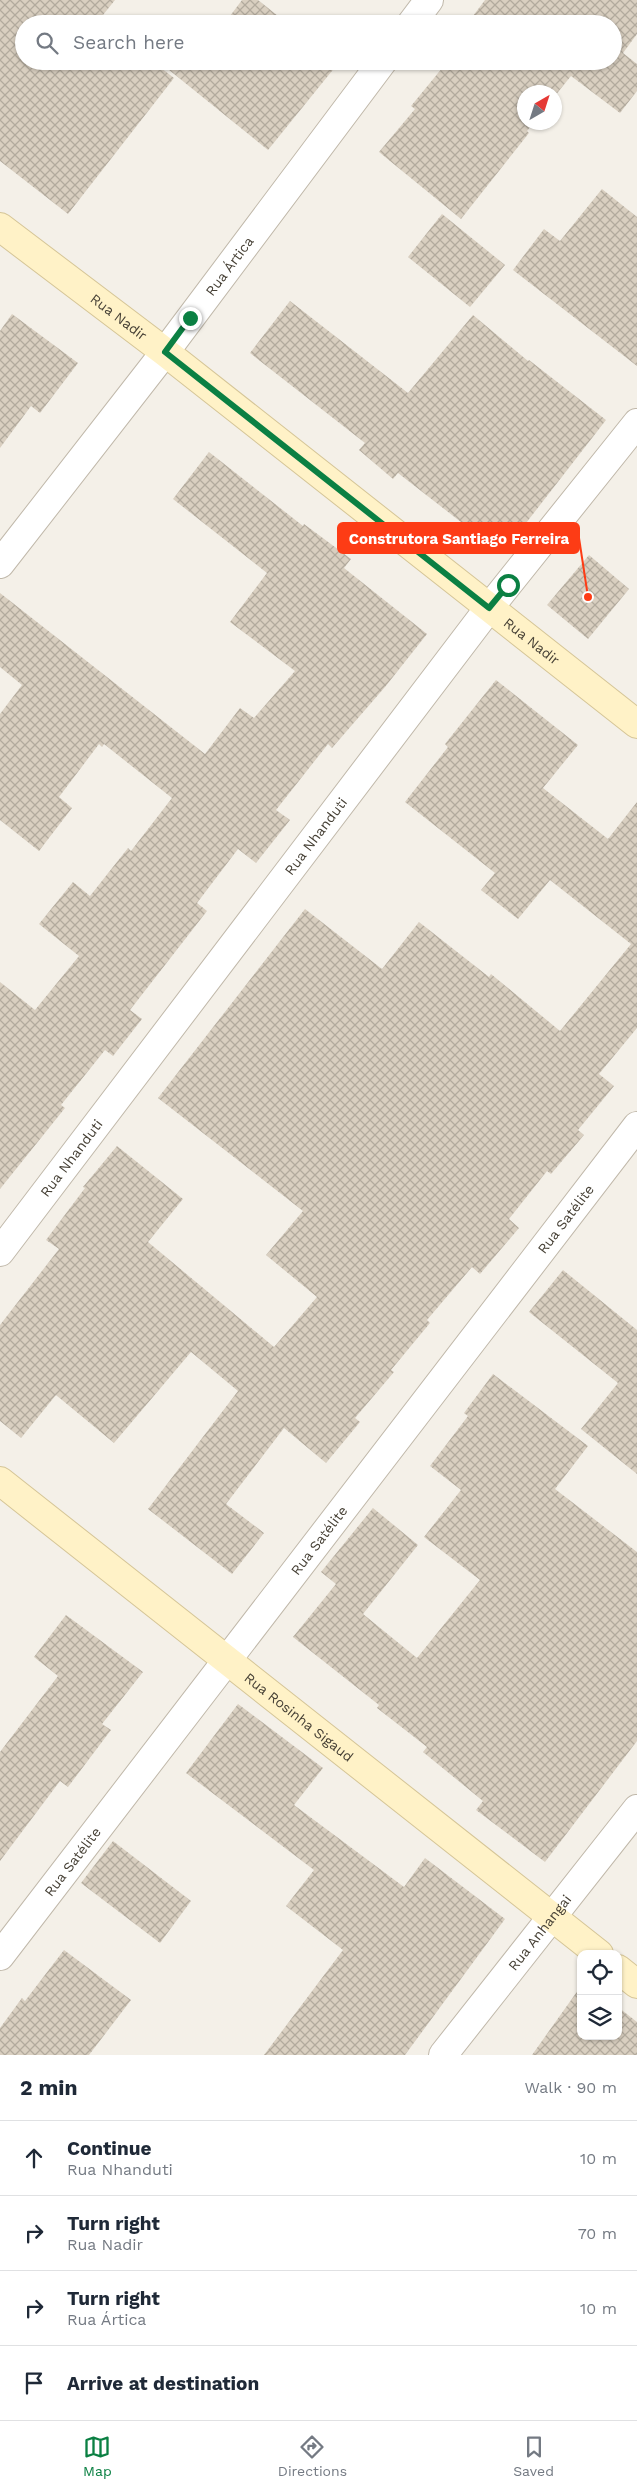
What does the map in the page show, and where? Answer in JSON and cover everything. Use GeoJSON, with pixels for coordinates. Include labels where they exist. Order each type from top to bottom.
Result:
{"type":"FeatureCollection","features":[{"type":"Feature","properties":{"kind":"street"},"geometry":{"type":"LineString","coordinates":[[417,15],[428,0]]}},
{"type":"Feature","properties":{"kind":"street","name":"Rua Ártica"},"geometry":{"type":"LineString","coordinates":[[0,564],[165,352],[375,70]]}},
{"type":"Feature","properties":{"kind":"street","name":"Rua Nadir"},"geometry":{"type":"LineString","coordinates":[[0,227],[165,352],[637,724]]}},
{"type":"Feature","properties":{"kind":"street","name":"Rua Nhanduti"},"geometry":{"type":"LineString","coordinates":[[0,1252],[489,608],[637,423]]}},
{"type":"Feature","properties":{"kind":"street","name":"Rua Satélite"},"geometry":{"type":"LineString","coordinates":[[0,1956],[637,1126]]}},
{"type":"Feature","properties":{"kind":"street","name":"Rua Rosinha Sigaud"},"geometry":{"type":"LineString","coordinates":[[0,1481],[594,1950]]}},
{"type":"Feature","properties":{"kind":"street","name":"Rua Anhangai"},"geometry":{"type":"LineString","coordinates":[[443,2055],[637,1809]]}},
{"type":"Feature","properties":{"kind":"street"},"geometry":{"type":"LineString","coordinates":[[622,1972],[637,1984]]}},
{"type":"Feature","properties":{"kind":"building"},"geometry":{"type":"Polygon","coordinates":[[[0,0],[115,0],[103,15],[15,15],[15,70],[164,70],[174,78],[68,214],[0,161],[0,0]]]}},
{"type":"Feature","properties":{"kind":"building"},"geometry":{"type":"Polygon","coordinates":[[[242,0],[258,0],[277,15],[231,15],[242,0]]]}},
{"type":"Feature","properties":{"kind":"building"},"geometry":{"type":"Polygon","coordinates":[[[485,0],[637,0],[637,34],[623,53],[637,64],[637,91],[620,113],[571,76],[562,87],[562,85],[517,85],[517,130],[528,130],[529,133],[461,219],[379,152],[415,109],[411,106],[441,70],[622,70],[622,15],[474,15],[485,0]]]}},
{"type":"Feature","properties":{"kind":"building"},"geometry":{"type":"Polygon","coordinates":[[[169,70],[333,70],[268,150],[169,70]]]}},
{"type":"Feature","properties":{"kind":"building"},"geometry":{"type":"Polygon","coordinates":[[[602,189],[637,217],[637,366],[513,270],[544,229],[560,241],[602,189]]]}},
{"type":"Feature","properties":{"kind":"building"},"geometry":{"type":"Polygon","coordinates":[[[442,214],[505,265],[470,307],[408,257],[442,214]]]}},
{"type":"Feature","properties":{"kind":"building"},"geometry":{"type":"Polygon","coordinates":[[[290,301],[408,393],[473,315],[528,361],[606,420],[502,554],[398,473],[393,479],[359,450],[365,443],[250,353],[290,301]]]}},
{"type":"Feature","properties":{"kind":"building"},"geometry":{"type":"Polygon","coordinates":[[[12,314],[78,363],[40,413],[31,406],[0,448],[0,331],[12,314]]]}},
{"type":"Feature","properties":{"kind":"building"},"geometry":{"type":"Polygon","coordinates":[[[209,452],[303,526],[304,524],[351,559],[344,568],[427,634],[385,687],[332,748],[328,744],[276,810],[290,820],[256,863],[238,849],[197,903],[207,911],[130,1010],[142,1019],[113,1056],[105,1050],[61,1105],[65,1108],[0,1189],[0,982],[35,1010],[79,956],[39,924],[73,882],[90,896],[128,848],[131,851],[172,798],[104,744],[102,747],[99,744],[59,797],[72,808],[39,851],[0,820],[0,714],[22,685],[0,667],[0,593],[205,754],[240,708],[254,718],[295,671],[230,622],[267,573],[173,499],[209,452]]]}},
{"type":"Feature","properties":{"kind":"building"},"geometry":{"type":"Polygon","coordinates":[[[589,555],[629,589],[588,639],[547,605],[589,555]]]}},
{"type":"Feature","properties":{"kind":"building"},"geometry":{"type":"Polygon","coordinates":[[[496,680],[578,745],[543,788],[608,839],[637,802],[637,1028],[599,1074],[614,1086],[578,1130],[584,1135],[551,1174],[547,1171],[509,1219],[519,1228],[480,1274],[472,1267],[427,1320],[430,1323],[391,1370],[394,1372],[355,1418],[360,1422],[326,1463],[284,1428],[226,1504],[264,1533],[232,1574],[148,1509],[238,1391],[191,1352],[114,1443],[56,1395],[21,1438],[0,1421],[0,1325],[59,1249],[46,1240],[85,1188],[83,1187],[117,1146],[183,1199],[148,1242],[274,1347],[317,1297],[266,1255],[303,1211],[158,1098],[305,909],[382,969],[419,922],[489,977],[491,974],[560,1031],[631,944],[550,880],[518,919],[481,890],[495,873],[405,802],[448,747],[445,744],[496,680]]]}},
{"type":"Feature","properties":{"kind":"building"},"geometry":{"type":"Polygon","coordinates":[[[563,1270],[637,1330],[637,1474],[581,1429],[618,1383],[529,1312],[563,1270]]]}},
{"type":"Feature","properties":{"kind":"building"},"geometry":{"type":"Polygon","coordinates":[[[493,1374],[588,1446],[555,1489],[637,1552],[637,1741],[545,1862],[476,1810],[483,1801],[423,1752],[427,1747],[377,1708],[379,1705],[293,1637],[336,1584],[321,1572],[373,1508],[418,1545],[363,1614],[417,1658],[480,1580],[424,1537],[461,1490],[430,1466],[468,1416],[464,1413],[493,1374]]]}},
{"type":"Feature","properties":{"kind":"building"},"geometry":{"type":"Polygon","coordinates":[[[66,1615],[143,1672],[102,1724],[111,1730],[68,1787],[60,1781],[0,1861],[0,1752],[58,1676],[34,1657],[66,1615]]]}},
{"type":"Feature","properties":{"kind":"building"},"geometry":{"type":"Polygon","coordinates":[[[238,1704],[323,1768],[294,1805],[404,1887],[425,1858],[505,1919],[405,2055],[264,2055],[343,1950],[286,1906],[314,1870],[186,1773],[238,1704]]]}},
{"type":"Feature","properties":{"kind":"building"},"geometry":{"type":"Polygon","coordinates":[[[113,1841],[191,1901],[160,1943],[81,1883],[113,1841]]]}},
{"type":"Feature","properties":{"kind":"building"},"geometry":{"type":"Polygon","coordinates":[[[64,1950],[131,2000],[89,2055],[0,2055],[0,2028],[22,1998],[25,2001],[64,1950]]]}},
{"type":"Feature","properties":{"kind":"building"},"geometry":{"type":"Polygon","coordinates":[[[577,1992],[577,2040],[622,2040],[622,2010],[637,2022],[637,2055],[532,2055],[577,1992]]]}},
{"type":"Feature","properties":{"kind":"place","name":"Construtora Santiago Ferreira"},"geometry":{"type":"Point","coordinates":[588,597]}},
{"type":"Feature","properties":{"kind":"route"},"geometry":{"type":"LineString","coordinates":[[190,318],[165,352],[489,608],[508,585]]}}]}
